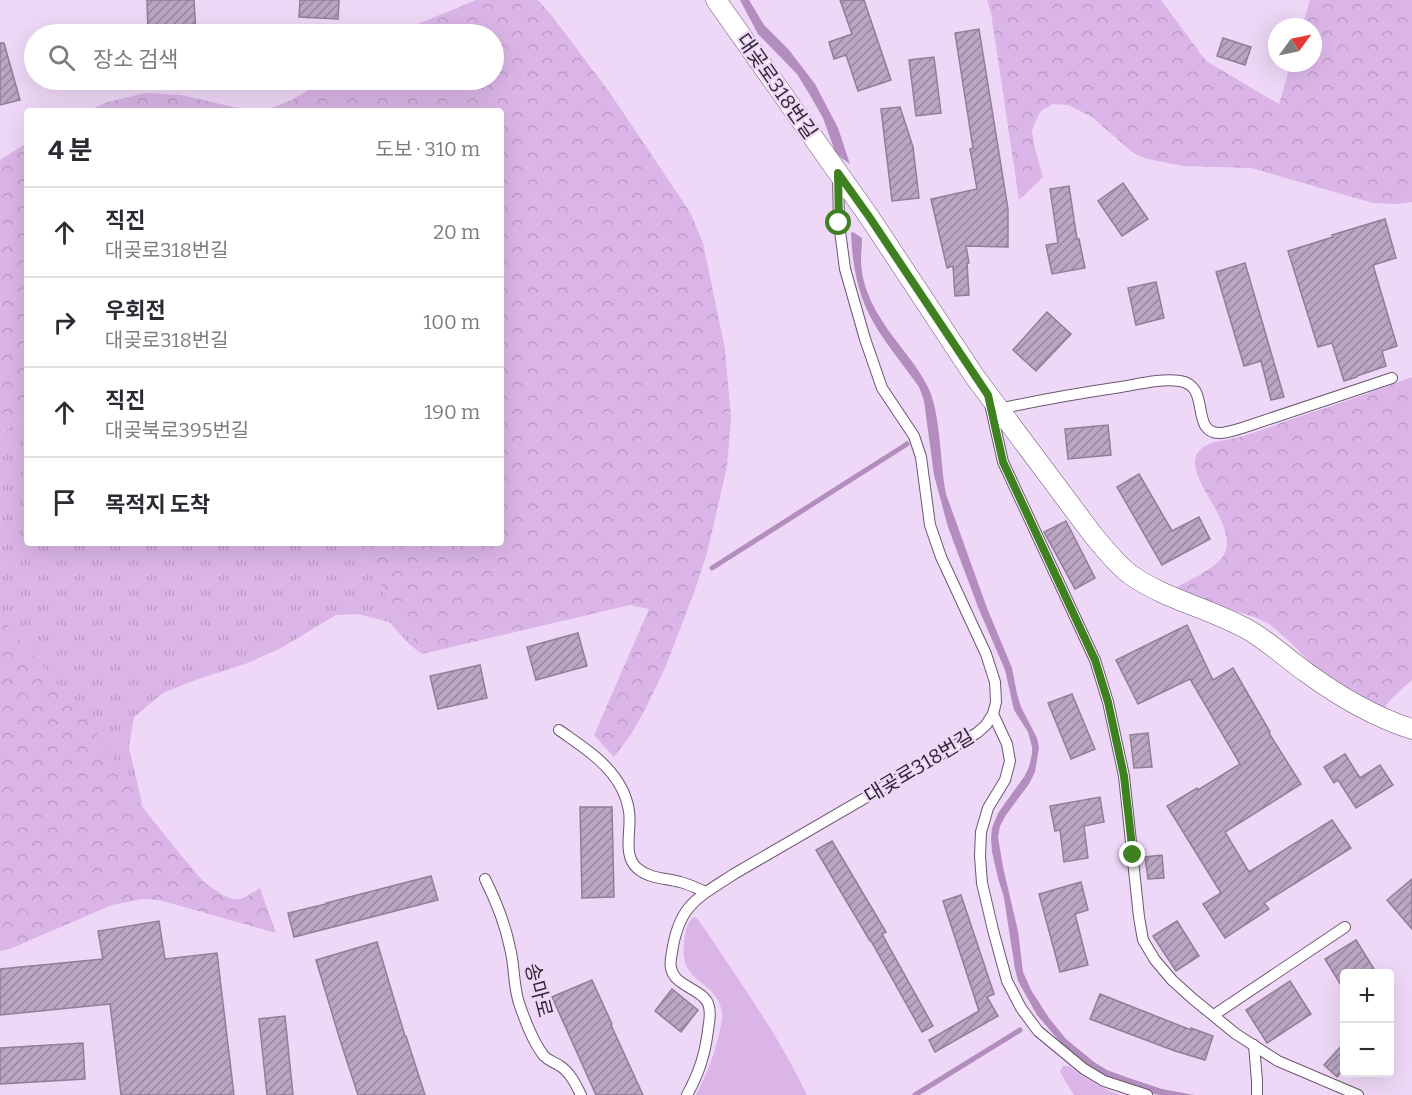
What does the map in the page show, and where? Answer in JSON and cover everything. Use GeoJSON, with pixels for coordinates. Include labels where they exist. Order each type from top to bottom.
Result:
{"type":"FeatureCollection","features":[{"type":"Feature","properties":{"kind":"street","name":"대곶로318번길"},"geometry":{"type":"LineString","coordinates":[[716,0],[870,218],[994,402],[1093,536],[1131,575],[1154,589],[1251,631],[1335,693],[1364,710],[1412,729]]}},
{"type":"Feature","properties":{"kind":"lane","name":"대곶로318번길"},"geometry":{"type":"LineString","coordinates":[[687,1095],[696,1079],[705,1052],[710,1019],[709,1005],[676,977],[670,966],[680,919],[690,904],[745,868],[977,733],[993,714],[996,702],[995,682],[986,654],[941,557],[930,525],[921,458],[914,436],[882,388],[865,339],[845,269],[839,223],[838,173]]}},
{"type":"Feature","properties":{"kind":"lane"},"geometry":{"type":"LineString","coordinates":[[1358,1095],[1278,1061],[1236,1034],[1172,980],[1155,960],[1143,940],[1124,776],[1108,702],[1095,660],[1003,462],[994,402],[1177,380],[1188,383],[1196,390],[1203,423],[1209,430],[1219,433],[1242,428],[1392,378]]}},
{"type":"Feature","properties":{"kind":"lane"},"geometry":{"type":"LineString","coordinates":[[993,714],[1008,744],[1010,761],[1005,780],[988,808],[981,832],[980,856],[982,883],[1007,981],[1021,1008],[1038,1032],[1084,1069],[1104,1081],[1147,1095]]}},
{"type":"Feature","properties":{"kind":"lane"},"geometry":{"type":"LineString","coordinates":[[559,729],[596,756],[622,790],[629,811],[629,854],[632,863],[640,871],[653,877],[680,882],[706,892]]}},
{"type":"Feature","properties":{"kind":"lane","name":"송마로"},"geometry":{"type":"LineString","coordinates":[[485,879],[505,926],[519,1005],[544,1056],[568,1073],[581,1095]]}},
{"type":"Feature","properties":{"kind":"lane"},"geometry":{"type":"LineString","coordinates":[[1214,1015],[1345,927]]}},
{"type":"Feature","properties":{"kind":"lane"},"geometry":{"type":"LineString","coordinates":[[1254,1046],[1257,1095]]}},
{"type":"Feature","properties":{"kind":"green space"},"geometry":{"type":"Polygon","coordinates":[[[476,0],[538,0],[610,93],[690,212],[703,243],[725,349],[731,418],[727,467],[707,553],[665,668],[645,710],[614,757],[594,735],[649,609],[630,605],[422,654],[357,546],[504,546],[504,108],[271,108],[292,100],[308,90],[504,90],[504,24],[418,24],[476,0]]]}},
{"type":"Feature","properties":{"kind":"green space"},"geometry":{"type":"Polygon","coordinates":[[[987,0],[1161,0],[1206,61],[1279,104],[1288,72],[1322,72],[1322,18],[1305,18],[1310,0],[1412,0],[1412,202],[1373,203],[1251,168],[1183,166],[1141,157],[1092,117],[1068,105],[1053,104],[1042,110],[1032,131],[1043,177],[1019,200],[991,13],[987,0]]]}},
{"type":"Feature","properties":{"kind":"green space"},"geometry":{"type":"Polygon","coordinates":[[[145,93],[181,95],[238,108],[94,108],[104,103],[145,93]]]}},
{"type":"Feature","properties":{"kind":"green space"},"geometry":{"type":"Polygon","coordinates":[[[24,145],[24,420],[0,433],[0,160],[24,145]]]}},
{"type":"Feature","properties":{"kind":"green space"},"geometry":{"type":"Polygon","coordinates":[[[1412,377],[1412,680],[1383,709],[1321,673],[1268,623],[1175,588],[1217,563],[1227,546],[1219,517],[1197,473],[1195,460],[1200,450],[1214,443],[1255,432],[1412,377]]]}},
{"type":"Feature","properties":{"kind":"green space"},"geometry":{"type":"Polygon","coordinates":[[[24,420],[24,546],[357,546],[422,654],[410,645],[389,622],[358,614],[336,615],[283,647],[248,663],[163,693],[134,717],[129,747],[143,808],[95,731],[4,620],[0,612],[0,433],[24,420]]]}},
{"type":"Feature","properties":{"kind":"green space"},"geometry":{"type":"Polygon","coordinates":[[[0,612],[4,620],[96,731],[143,808],[185,860],[205,883],[232,899],[242,899],[260,888],[276,933],[159,900],[143,899],[112,905],[0,951],[0,612]]]}},
{"type":"Feature","properties":{"kind":"green space"},"geometry":{"type":"Polygon","coordinates":[[[693,917],[697,918],[758,1010],[807,1095],[696,1095],[713,1055],[722,1014],[713,993],[692,975],[684,957],[687,926],[693,917]]]}},
{"type":"Feature","properties":{"kind":"green space"},"geometry":{"type":"Polygon","coordinates":[[[1063,1066],[1069,1066],[1093,1082],[1120,1095],[1074,1095],[1060,1072],[1063,1066]]]}},
{"type":"Feature","properties":{"kind":"shaded area"},"geometry":{"type":"Polygon","coordinates":[[[740,0],[749,0],[764,25],[789,50],[815,84],[838,128],[850,164],[836,154],[823,118],[797,74],[758,34],[740,0]]]}},
{"type":"Feature","properties":{"kind":"shaded area"},"geometry":{"type":"Polygon","coordinates":[[[851,233],[862,238],[862,274],[875,309],[919,372],[931,394],[937,418],[946,494],[987,608],[1012,668],[1021,707],[1037,738],[1039,748],[1035,772],[1006,815],[1000,826],[998,837],[1018,931],[1023,972],[1031,990],[1049,1018],[1066,1039],[1094,1062],[1107,1070],[1162,1089],[1194,1095],[1154,1094],[1106,1078],[1061,1043],[1037,1015],[1018,981],[991,838],[998,813],[1029,767],[1032,747],[1028,732],[1014,710],[1005,670],[948,527],[934,475],[924,401],[919,387],[878,330],[863,301],[854,262],[851,233]]]}},
{"type":"Feature","properties":{"kind":"building"},"geometry":{"type":"Polygon","coordinates":[[[147,0],[194,0],[195,24],[148,24],[147,0]]]}},
{"type":"Feature","properties":{"kind":"building"},"geometry":{"type":"Polygon","coordinates":[[[300,0],[339,0],[338,19],[299,17],[300,0]]]}},
{"type":"Feature","properties":{"kind":"building"},"geometry":{"type":"Polygon","coordinates":[[[840,0],[864,0],[891,80],[858,91],[846,55],[834,59],[829,42],[852,34],[840,0]]]}},
{"type":"Feature","properties":{"kind":"building"},"geometry":{"type":"Polygon","coordinates":[[[979,29],[1008,209],[1008,247],[966,246],[969,263],[967,263],[969,295],[955,296],[953,266],[947,268],[931,199],[977,189],[955,33],[979,29]]]}},
{"type":"Feature","properties":{"kind":"building"},"geometry":{"type":"Polygon","coordinates":[[[1223,38],[1251,47],[1245,65],[1217,56],[1223,38]]]}},
{"type":"Feature","properties":{"kind":"building"},"geometry":{"type":"Polygon","coordinates":[[[0,43],[4,43],[20,100],[0,105],[0,43]]]}},
{"type":"Feature","properties":{"kind":"building"},"geometry":{"type":"Polygon","coordinates":[[[934,57],[941,113],[916,116],[909,60],[934,57]]]}},
{"type":"Feature","properties":{"kind":"building"},"geometry":{"type":"Polygon","coordinates":[[[900,107],[913,147],[919,198],[892,201],[881,109],[900,107]]]}},
{"type":"Feature","properties":{"kind":"building"},"geometry":{"type":"Polygon","coordinates":[[[1123,183],[1148,219],[1122,236],[1098,201],[1123,183]]]}},
{"type":"Feature","properties":{"kind":"building"},"geometry":{"type":"Polygon","coordinates":[[[1069,186],[1077,239],[1079,239],[1085,268],[1052,274],[1046,245],[1058,243],[1050,189],[1069,186]]]}},
{"type":"Feature","properties":{"kind":"building"},"geometry":{"type":"Polygon","coordinates":[[[1385,219],[1396,258],[1373,265],[1397,346],[1382,351],[1386,366],[1344,381],[1332,343],[1318,347],[1288,251],[1385,219]]]}},
{"type":"Feature","properties":{"kind":"building"},"geometry":{"type":"Polygon","coordinates":[[[1245,263],[1284,397],[1271,400],[1261,361],[1244,366],[1216,272],[1245,263]]]}},
{"type":"Feature","properties":{"kind":"building"},"geometry":{"type":"Polygon","coordinates":[[[1156,282],[1164,318],[1136,325],[1128,288],[1156,282]]]}},
{"type":"Feature","properties":{"kind":"building"},"geometry":{"type":"Polygon","coordinates":[[[1047,312],[1071,334],[1036,371],[1013,350],[1047,312]]]}},
{"type":"Feature","properties":{"kind":"building"},"geometry":{"type":"Polygon","coordinates":[[[1108,425],[1111,455],[1068,459],[1065,429],[1108,425]]]}},
{"type":"Feature","properties":{"kind":"building"},"geometry":{"type":"Polygon","coordinates":[[[1139,474],[1172,531],[1199,517],[1210,539],[1162,565],[1117,487],[1139,474]]]}},
{"type":"Feature","properties":{"kind":"building"},"geometry":{"type":"Polygon","coordinates":[[[1066,521],[1095,578],[1075,589],[1044,532],[1066,521]]]}},
{"type":"Feature","properties":{"kind":"building"},"geometry":{"type":"Polygon","coordinates":[[[1187,625],[1213,680],[1233,668],[1269,733],[1301,784],[1225,832],[1249,872],[1332,820],[1351,848],[1264,903],[1269,909],[1225,938],[1203,904],[1221,893],[1167,806],[1240,764],[1190,679],[1138,704],[1116,660],[1187,625]]]}},
{"type":"Feature","properties":{"kind":"building"},"geometry":{"type":"Polygon","coordinates":[[[578,633],[587,666],[536,680],[527,647],[578,633]]]}},
{"type":"Feature","properties":{"kind":"building"},"geometry":{"type":"Polygon","coordinates":[[[480,665],[487,698],[438,709],[430,676],[480,665]]]}},
{"type":"Feature","properties":{"kind":"building"},"geometry":{"type":"Polygon","coordinates":[[[1072,694],[1095,749],[1071,759],[1048,703],[1072,694]]]}},
{"type":"Feature","properties":{"kind":"building"},"geometry":{"type":"Polygon","coordinates":[[[1148,733],[1152,767],[1134,768],[1130,735],[1148,733]]]}},
{"type":"Feature","properties":{"kind":"building"},"geometry":{"type":"Polygon","coordinates":[[[1345,754],[1360,778],[1380,765],[1393,785],[1356,808],[1338,780],[1334,783],[1324,767],[1345,754]]]}},
{"type":"Feature","properties":{"kind":"building"},"geometry":{"type":"Polygon","coordinates":[[[1100,797],[1104,822],[1084,826],[1088,858],[1064,862],[1060,830],[1055,831],[1050,806],[1100,797]]]}},
{"type":"Feature","properties":{"kind":"building"},"geometry":{"type":"Polygon","coordinates":[[[580,807],[612,807],[614,897],[582,898],[580,807]]]}},
{"type":"Feature","properties":{"kind":"building"},"geometry":{"type":"Polygon","coordinates":[[[832,841],[886,932],[882,934],[933,1026],[922,1032],[816,850],[832,841]]]}},
{"type":"Feature","properties":{"kind":"building"},"geometry":{"type":"Polygon","coordinates":[[[1162,855],[1164,878],[1148,879],[1145,857],[1162,855]]]}},
{"type":"Feature","properties":{"kind":"building"},"geometry":{"type":"Polygon","coordinates":[[[431,876],[438,900],[294,937],[288,913],[431,876]]]}},
{"type":"Feature","properties":{"kind":"building"},"geometry":{"type":"Polygon","coordinates":[[[1412,879],[1412,929],[1387,900],[1412,879]]]}},
{"type":"Feature","properties":{"kind":"building"},"geometry":{"type":"Polygon","coordinates":[[[1081,882],[1088,910],[1075,914],[1088,965],[1060,972],[1039,894],[1081,882]]]}},
{"type":"Feature","properties":{"kind":"building"},"geometry":{"type":"Polygon","coordinates":[[[961,895],[994,994],[987,997],[998,1016],[935,1052],[929,1040],[979,1011],[943,901],[961,895]]]}},
{"type":"Feature","properties":{"kind":"building"},"geometry":{"type":"Polygon","coordinates":[[[159,921],[165,959],[217,953],[234,1095],[121,1095],[110,1004],[0,1015],[0,969],[103,959],[98,931],[159,921]]]}},
{"type":"Feature","properties":{"kind":"building"},"geometry":{"type":"Polygon","coordinates":[[[1177,921],[1199,956],[1176,971],[1153,936],[1177,921]]]}},
{"type":"Feature","properties":{"kind":"building"},"geometry":{"type":"Polygon","coordinates":[[[1356,940],[1374,969],[1340,969],[1340,983],[1325,959],[1356,940]]]}},
{"type":"Feature","properties":{"kind":"building"},"geometry":{"type":"Polygon","coordinates":[[[377,942],[425,1095],[358,1095],[340,1040],[316,960],[377,942]]]}},
{"type":"Feature","properties":{"kind":"building"},"geometry":{"type":"Polygon","coordinates":[[[592,980],[643,1095],[596,1095],[552,997],[592,980]]]}},
{"type":"Feature","properties":{"kind":"building"},"geometry":{"type":"Polygon","coordinates":[[[1290,981],[1311,1014],[1267,1043],[1246,1010],[1290,981]]]}},
{"type":"Feature","properties":{"kind":"building"},"geometry":{"type":"Polygon","coordinates":[[[672,989],[698,1010],[681,1032],[655,1011],[672,989]]]}},
{"type":"Feature","properties":{"kind":"building"},"geometry":{"type":"Polygon","coordinates":[[[1100,994],[1191,1030],[1191,1028],[1213,1036],[1205,1060],[1090,1019],[1100,994]]]}},
{"type":"Feature","properties":{"kind":"building"},"geometry":{"type":"Polygon","coordinates":[[[285,1016],[293,1095],[267,1095],[259,1019],[285,1016]]]}},
{"type":"Feature","properties":{"kind":"building"},"geometry":{"type":"Polygon","coordinates":[[[83,1043],[85,1079],[0,1084],[0,1048],[83,1043]]]}},
{"type":"Feature","properties":{"kind":"building"},"geometry":{"type":"Polygon","coordinates":[[[1340,1047],[1340,1074],[1337,1077],[1324,1065],[1340,1047]]]}},
{"type":"Feature","properties":{"kind":"waterway"},"geometry":{"type":"LineString","coordinates":[[712,568],[907,444]]}},
{"type":"Feature","properties":{"kind":"waterway"},"geometry":{"type":"LineString","coordinates":[[915,1095],[1020,1030]]}},
{"type":"Feature","properties":{"kind":"route"},"geometry":{"type":"LineString","coordinates":[[839,223],[838,173],[988,395],[1003,462],[1095,660],[1108,702],[1124,776],[1133,855]]}}]}
